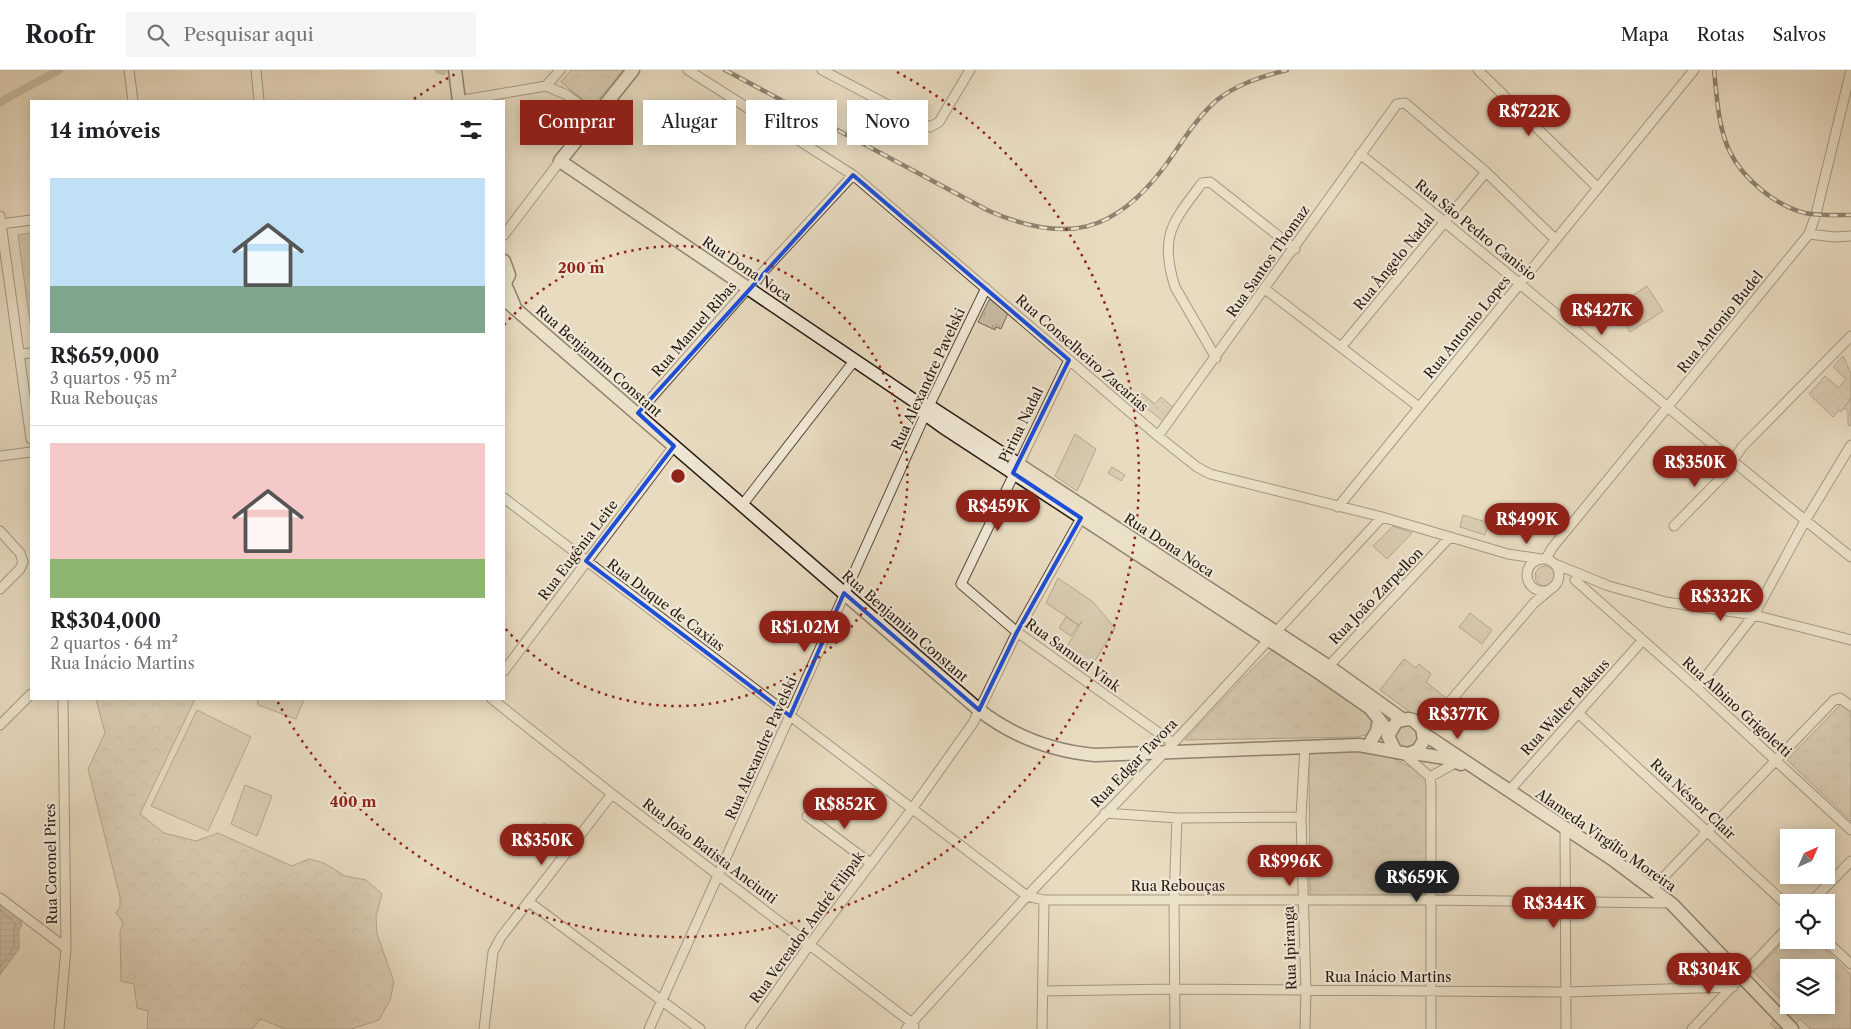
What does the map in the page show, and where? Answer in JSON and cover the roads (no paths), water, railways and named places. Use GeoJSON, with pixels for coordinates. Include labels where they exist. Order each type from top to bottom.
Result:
{"type":"FeatureCollection","features":[{"type":"Feature","properties":{"kind":"main road"},"geometry":{"type":"LineString","coordinates":[[455,70],[459,100]]}},
{"type":"Feature","properties":{"kind":"main road"},"geometry":{"type":"LineString","coordinates":[[608,100],[633,70]]}},
{"type":"Feature","properties":{"kind":"main road"},"geometry":{"type":"LineString","coordinates":[[560,161],[572,145]]}},
{"type":"Feature","properties":{"kind":"main road","name":"Rua Dona Noca"},"geometry":{"type":"LineString","coordinates":[[560,161],[749,287],[927,410],[1271,636],[1402,719]]}},
{"type":"Feature","properties":{"kind":"main road"},"geometry":{"type":"LineString","coordinates":[[505,263],[509,269],[505,281]]}},
{"type":"Feature","properties":{"kind":"main road","name":"Rua Benjamim Constant"},"geometry":{"type":"LineString","coordinates":[[505,286],[517,309]]}},
{"type":"Feature","properties":{"kind":"main road","name":"Rua Benjamim Constant"},"geometry":{"type":"LineString","coordinates":[[505,300],[998,725],[1046,746],[1071,753],[1095,754],[1169,747],[1305,746],[1365,743],[1404,753]]}},
{"type":"Feature","properties":{"kind":"main road","name":"Rua Dona Noca"},"geometry":{"type":"LineString","coordinates":[[1325,670],[1370,708],[1389,734]]}},
{"type":"Feature","properties":{"kind":"main road"},"geometry":{"type":"LineString","coordinates":[[1402,719],[1414,720],[1423,731],[1422,746],[1404,753],[1389,734],[1392,726],[1402,719]]}},
{"type":"Feature","properties":{"kind":"main road"},"geometry":{"type":"LineString","coordinates":[[1365,743],[1377,731],[1379,720]]}},
{"type":"Feature","properties":{"kind":"main road","name":"Alameda Virgílio Moreira"},"geometry":{"type":"LineString","coordinates":[[1423,731],[1672,904],[1792,1029]]}},
{"type":"Feature","properties":{"kind":"main road","name":"Rua Benjamim Constant"},"geometry":{"type":"LineString","coordinates":[[1365,743],[1389,734]]}},
{"type":"Feature","properties":{"kind":"main road","name":"Alameda Virgílio Moreira"},"geometry":{"type":"LineString","coordinates":[[1404,753],[1457,762],[1478,770]]}},
{"type":"Feature","properties":{"kind":"street"},"geometry":{"type":"LineString","coordinates":[[129,70],[133,100]]}},
{"type":"Feature","properties":{"kind":"street"},"geometry":{"type":"LineString","coordinates":[[256,70],[259,100]]}},
{"type":"Feature","properties":{"kind":"street"},"geometry":{"type":"LineString","coordinates":[[546,86],[560,70]]}},
{"type":"Feature","properties":{"kind":"street","name":"Rua Conselheiro Zacarias"},"geometry":{"type":"LineString","coordinates":[[688,70],[853,175],[1158,436],[1197,467],[1210,474],[1338,508],[1382,517],[1508,554],[1544,559]]}},
{"type":"Feature","properties":{"kind":"street"},"geometry":{"type":"LineString","coordinates":[[822,70],[930,127],[935,125],[970,70]]}},
{"type":"Feature","properties":{"kind":"street"},"geometry":{"type":"LineString","coordinates":[[1478,70],[1597,187]]}},
{"type":"Feature","properties":{"kind":"street","name":"Rua Antonio Lopes"},"geometry":{"type":"LineString","coordinates":[[1338,508],[1694,70]]}},
{"type":"Feature","properties":{"kind":"street","name":"Rua Antonio Budel"},"geometry":{"type":"LineString","coordinates":[[1544,559],[1670,407],[1809,234],[1816,214],[1851,70]]}},
{"type":"Feature","properties":{"kind":"street"},"geometry":{"type":"LineString","coordinates":[[465,100],[546,86],[573,100]]}},
{"type":"Feature","properties":{"kind":"street","name":"Rua Santos Thomaz"},"geometry":{"type":"LineString","coordinates":[[1158,436],[1295,249],[1397,104],[1405,103],[1486,172]]}},
{"type":"Feature","properties":{"kind":"street","name":"Rua São Pedro Canisio"},"geometry":{"type":"LineString","coordinates":[[1360,154],[1445,221],[1670,407],[1732,462],[1851,557]]}},
{"type":"Feature","properties":{"kind":"street"},"geometry":{"type":"LineString","coordinates":[[505,233],[560,161]]}},
{"type":"Feature","properties":{"kind":"street"},"geometry":{"type":"LineString","coordinates":[[1486,172],[1554,240]]}},
{"type":"Feature","properties":{"kind":"street","name":"Rua Ângelo Nadal"},"geometry":{"type":"LineString","coordinates":[[1342,346],[1486,172]]}},
{"type":"Feature","properties":{"kind":"street","name":"Rua Manuel Ribas"},"geometry":{"type":"LineString","coordinates":[[638,414],[749,287],[853,175]]}},
{"type":"Feature","properties":{"kind":"street"},"geometry":{"type":"LineString","coordinates":[[1216,358],[1175,288],[1168,241],[1178,216],[1202,183],[1210,182],[1295,249]]}},
{"type":"Feature","properties":{"kind":"street"},"geometry":{"type":"LineString","coordinates":[[30,220],[1,220],[30,432]]}},
{"type":"Feature","properties":{"kind":"street"},"geometry":{"type":"LineString","coordinates":[[1809,234],[1834,237],[1851,236]]}},
{"type":"Feature","properties":{"kind":"street","name":"Rua Alexandre Pavelski"},"geometry":{"type":"LineString","coordinates":[[649,1029],[927,410],[986,288]]}},
{"type":"Feature","properties":{"kind":"street"},"geometry":{"type":"LineString","coordinates":[[1265,289],[1419,406]]}},
{"type":"Feature","properties":{"kind":"street"},"geometry":{"type":"LineString","coordinates":[[1674,526],[1723,476],[1742,447],[1851,336]]}},
{"type":"Feature","properties":{"kind":"street"},"geometry":{"type":"LineString","coordinates":[[19,354],[30,353]]}},
{"type":"Feature","properties":{"kind":"street","name":"Pirina Nadal"},"geometry":{"type":"LineString","coordinates":[[961,584],[1069,360]]}},
{"type":"Feature","properties":{"kind":"street"},"geometry":{"type":"LineString","coordinates":[[742,504],[854,361]]}},
{"type":"Feature","properties":{"kind":"street","name":"Rua Eugênia Leite"},"geometry":{"type":"LineString","coordinates":[[505,670],[674,446]]}},
{"type":"Feature","properties":{"kind":"street"},"geometry":{"type":"LineString","coordinates":[[1697,688],[1754,616],[1805,520],[1851,446]]}},
{"type":"Feature","properties":{"kind":"street"},"geometry":{"type":"LineString","coordinates":[[0,456],[30,452]]}},
{"type":"Feature","properties":{"kind":"street","name":"Rua Duque de Caxias"},"geometry":{"type":"LineString","coordinates":[[505,499],[1027,896]]}},
{"type":"Feature","properties":{"kind":"street","name":"Rua Vereador André Filipak"},"geometry":{"type":"LineString","coordinates":[[750,1029],[869,862],[912,809],[973,723],[1017,632],[1084,513]]}},
{"type":"Feature","properties":{"kind":"street","name":"Rua Edgar Tavora"},"geometry":{"type":"LineString","coordinates":[[911,1027],[1027,896],[1169,747],[1382,517]]}},
{"type":"Feature","properties":{"kind":"street"},"geometry":{"type":"LineString","coordinates":[[0,531],[20,553],[23,562],[20,569],[0,589]]}},
{"type":"Feature","properties":{"kind":"street","name":"Rua João Zarpellon"},"geometry":{"type":"LineString","coordinates":[[1325,670],[1450,538]]}},
{"type":"Feature","properties":{"kind":"street","name":"Rua Conselheiro Zacarias"},"geometry":{"type":"LineString","coordinates":[[1508,554],[1524,566],[1528,574]]}},
{"type":"Feature","properties":{"kind":"street"},"geometry":{"type":"LineString","coordinates":[[1534,603],[1532,585],[1528,574],[1532,564],[1544,559],[1609,586],[1666,602],[1754,616],[1851,640]]}},
{"type":"Feature","properties":{"kind":"street"},"geometry":{"type":"LineString","coordinates":[[1423,731],[1534,603],[1555,585],[1559,574],[1555,564]]}},
{"type":"Feature","properties":{"kind":"street"},"geometry":{"type":"LineString","coordinates":[[1532,585],[1544,591],[1567,580],[1598,582]]}},
{"type":"Feature","properties":{"kind":"street","name":"Rua Albino Grigoletti"},"geometry":{"type":"LineString","coordinates":[[1575,580],[1697,688],[1851,830]]}},
{"type":"Feature","properties":{"kind":"street","name":"Rua Samuel Vink"},"geometry":{"type":"LineString","coordinates":[[961,584],[1017,632],[1169,747]]}},
{"type":"Feature","properties":{"kind":"street"},"geometry":{"type":"LineString","coordinates":[[1604,605],[1604,593],[1609,586]]}},
{"type":"Feature","properties":{"kind":"street","name":"Rua Walter Bakaus"},"geometry":{"type":"LineString","coordinates":[[1509,791],[1642,641]]}},
{"type":"Feature","properties":{"kind":"street"},"geometry":{"type":"LineString","coordinates":[[0,725],[30,695]]}},
{"type":"Feature","properties":{"kind":"street"},"geometry":{"type":"LineString","coordinates":[[1652,889],[1834,700],[1840,698],[1848,703]]}},
{"type":"Feature","properties":{"kind":"street","name":"Rua Coronel Pires"},"geometry":{"type":"LineString","coordinates":[[59,1029],[66,948],[63,700]]}},
{"type":"Feature","properties":{"kind":"street","name":"Rua João Batista Anciutti"},"geometry":{"type":"LineString","coordinates":[[493,700],[612,794],[810,944],[911,1027]]}},
{"type":"Feature","properties":{"kind":"street","name":"Rua Néstor Clair"},"geometry":{"type":"LineString","coordinates":[[1578,713],[1780,899]]}},
{"type":"Feature","properties":{"kind":"street","name":"Rua Ipiranga"},"geometry":{"type":"LineString","coordinates":[[1305,746],[1301,816],[1306,990],[1305,1029]]}},
{"type":"Feature","properties":{"kind":"street"},"geometry":{"type":"LineString","coordinates":[[1404,753],[1430,776],[1430,1029]]}},
{"type":"Feature","properties":{"kind":"street"},"geometry":{"type":"LineString","coordinates":[[1430,776],[1457,762]]}},
{"type":"Feature","properties":{"kind":"street"},"geometry":{"type":"LineString","coordinates":[[484,1029],[493,952],[501,937],[612,794]]}},
{"type":"Feature","properties":{"kind":"street"},"geometry":{"type":"LineString","coordinates":[[1105,814],[1177,818],[1301,816]]}},
{"type":"Feature","properties":{"kind":"street"},"geometry":{"type":"LineString","coordinates":[[807,816],[869,862]]}},
{"type":"Feature","properties":{"kind":"street"},"geometry":{"type":"LineString","coordinates":[[1175,1029],[1174,900],[1177,818]]}},
{"type":"Feature","properties":{"kind":"street"},"geometry":{"type":"LineString","coordinates":[[1565,829],[1566,1029]]}},
{"type":"Feature","properties":{"kind":"street"},"geometry":{"type":"LineString","coordinates":[[1819,894],[1851,861]]}},
{"type":"Feature","properties":{"kind":"street","name":"Rua Rebouças"},"geometry":{"type":"LineString","coordinates":[[1027,896],[1044,900],[1429,900],[1672,904]]}},
{"type":"Feature","properties":{"kind":"street"},"geometry":{"type":"LineString","coordinates":[[0,898],[66,948]]}},
{"type":"Feature","properties":{"kind":"street"},"geometry":{"type":"LineString","coordinates":[[1042,1029],[1044,900]]}},
{"type":"Feature","properties":{"kind":"street"},"geometry":{"type":"LineString","coordinates":[[529,902],[700,1029]]}},
{"type":"Feature","properties":{"kind":"street"},"geometry":{"type":"LineString","coordinates":[[1692,1029],[1780,936]]}},
{"type":"Feature","properties":{"kind":"street"},"geometry":{"type":"LineString","coordinates":[[1835,949],[1851,964]]}},
{"type":"Feature","properties":{"kind":"street","name":"Rua Inácio Martins"},"geometry":{"type":"LineString","coordinates":[[1043,991],[1175,989],[1565,992],[1733,987]]}},
{"type":"Feature","properties":{"kind":"water"},"geometry":{"type":"Polygon","coordinates":[[[544,823],[558,834],[553,841],[539,829],[544,823]]]}},
{"type":"Feature","properties":{"kind":"water"},"geometry":{"type":"Polygon","coordinates":[[[0,903],[20,920],[22,925],[19,930],[19,949],[0,975],[0,903]]]}},
{"type":"Feature","properties":{"kind":"waterway"},"geometry":{"type":"LineString","coordinates":[[0,102],[59,70]]}},
{"type":"Feature","properties":{"kind":"waterway"},"geometry":{"type":"LineString","coordinates":[[439,70],[443,71]]}},
{"type":"Feature","properties":{"kind":"railway"},"geometry":{"type":"LineString","coordinates":[[725,70],[989,211],[1042,227],[1065,229],[1087,226],[1107,219],[1127,206],[1146,189],[1196,123],[1217,100],[1242,85],[1287,70]]}},
{"type":"Feature","properties":{"kind":"railway"},"geometry":{"type":"LineString","coordinates":[[1714,70],[1723,133],[1730,152],[1743,172],[1772,198],[1794,209],[1816,215],[1851,215]]}}]}
